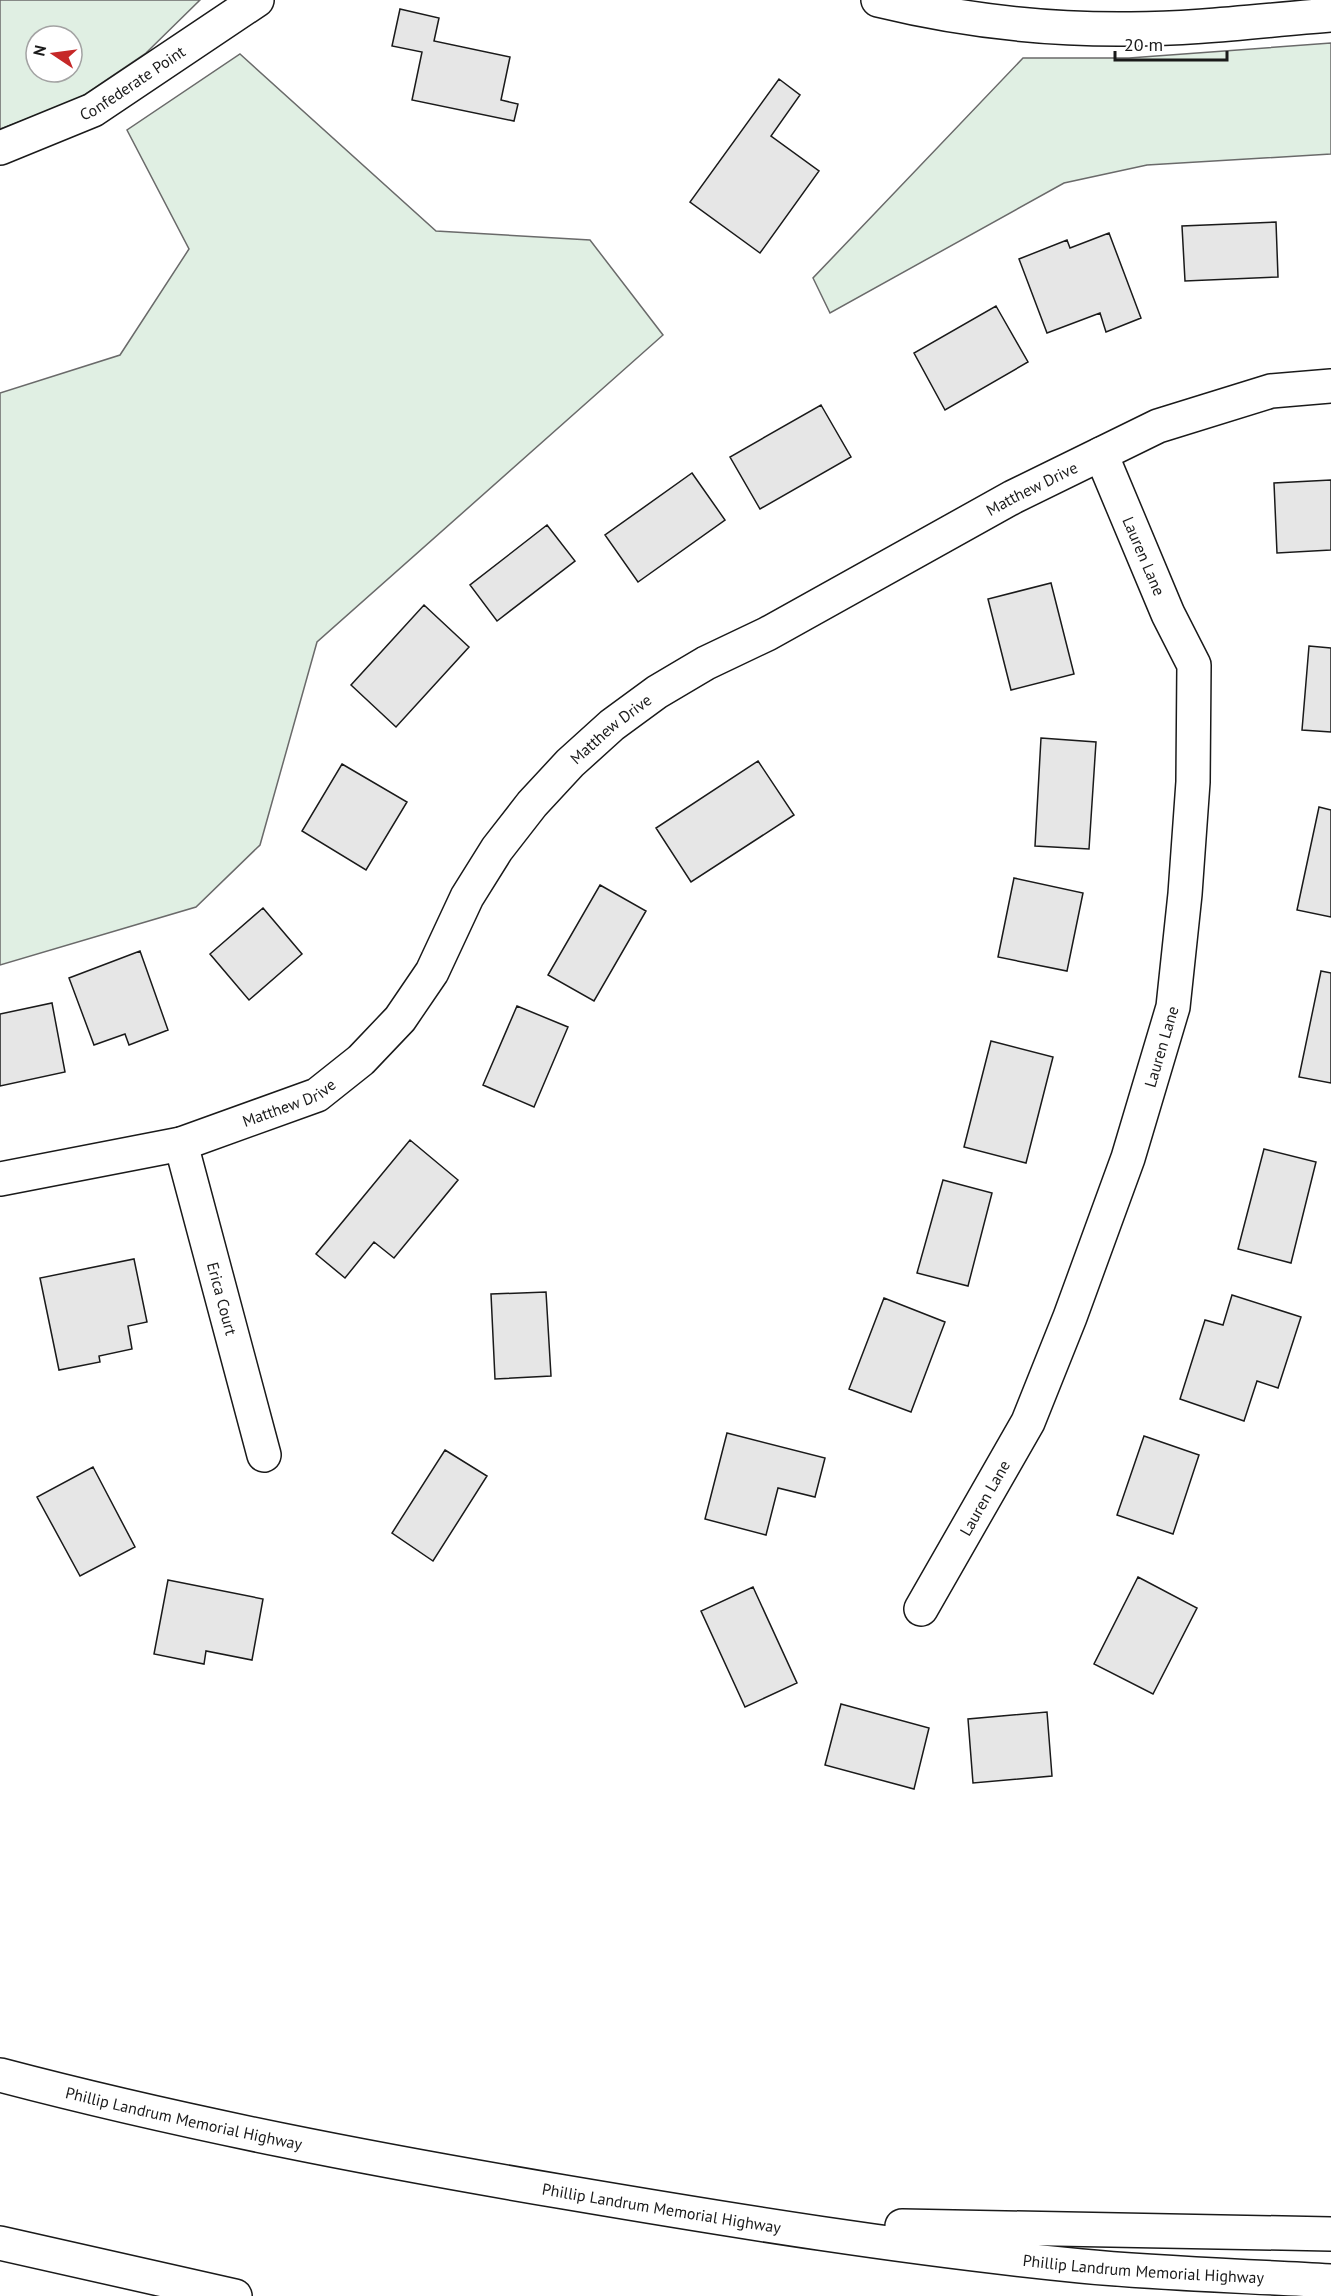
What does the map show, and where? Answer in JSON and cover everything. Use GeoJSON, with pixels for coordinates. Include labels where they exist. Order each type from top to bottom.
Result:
{"type":"FeatureCollection","features":[{"type":"Feature","properties":{"kind":"main road","name":"Confederate Point"},"geometry":{"type":"LineString","coordinates":[[0,148],[93,110],[256,0]]}},
{"type":"Feature","properties":{"kind":"main road"},"geometry":{"type":"LineString","coordinates":[[878,0],[973,19],[1057,28],[1132,30],[1331,15]]}},
{"type":"Feature","properties":{"kind":"main road","name":"Matthew Drive"},"geometry":{"type":"LineString","coordinates":[[0,1179],[181,1144],[317,1095],[361,1060],[400,1019],[432,972],[467,897],[497,849],[539,796],[612,725],[657,692],[706,663],[767,634],[1013,497],[1158,426],[1271,391],[1331,386]]}},
{"type":"Feature","properties":{"kind":"main road","name":"Lauren Lane"},"geometry":{"type":"LineString","coordinates":[[921,1609],[1028,1422],[1070,1317],[1128,1158],[1173,1007],[1185,894],[1193,782],[1194,665],[1168,614],[1101,454]]}},
{"type":"Feature","properties":{"kind":"main road","name":"Erica Court"},"geometry":{"type":"LineString","coordinates":[[181,1144],[264,1455]]}},
{"type":"Feature","properties":{"kind":"main road","name":"Phillip Landrum Memorial Highway"},"geometry":{"type":"LineString","coordinates":[[0,2075],[63,2092],[404,2165],[762,2224],[922,2247],[1083,2266],[1331,2281]]}},
{"type":"Feature","properties":{"kind":"main road"},"geometry":{"type":"LineString","coordinates":[[762,2224],[1331,2234]]}},
{"type":"Feature","properties":{"kind":"main road"},"geometry":{"type":"LineString","coordinates":[[0,2243],[236,2296]]}},
{"type":"Feature","properties":{"kind":"green space"},"geometry":{"type":"Polygon","coordinates":[[[0,0],[200,0],[146,53],[75,101],[0,129],[0,0]]]}},
{"type":"Feature","properties":{"kind":"green space"},"geometry":{"type":"Polygon","coordinates":[[[1331,43],[1331,154],[1147,165],[1064,183],[830,313],[813,278],[1023,58],[1129,58],[1331,43]]]}},
{"type":"Feature","properties":{"kind":"green space"},"geometry":{"type":"Polygon","coordinates":[[[240,54],[436,231],[590,240],[663,335],[317,642],[260,845],[196,907],[0,965],[0,393],[120,355],[189,249],[127,130],[240,54]]]}},
{"type":"Feature","properties":{"kind":"building"},"geometry":{"type":"Polygon","coordinates":[[[400,9],[439,18],[434,41],[510,57],[501,100],[518,104],[514,121],[412,100],[422,52],[392,46],[400,9]]]}},
{"type":"Feature","properties":{"kind":"building"},"geometry":{"type":"Polygon","coordinates":[[[779,79],[800,95],[771,136],[819,171],[760,253],[690,202],[779,79]]]}},
{"type":"Feature","properties":{"kind":"building"},"geometry":{"type":"Polygon","coordinates":[[[1276,222],[1278,277],[1185,281],[1182,226],[1276,222]]]}},
{"type":"Feature","properties":{"kind":"building"},"geometry":{"type":"Polygon","coordinates":[[[1109,233],[1141,318],[1106,332],[1100,313],[1047,333],[1019,259],[1067,240],[1070,248],[1109,233]]]}},
{"type":"Feature","properties":{"kind":"building"},"geometry":{"type":"Polygon","coordinates":[[[996,306],[1028,362],[945,410],[914,353],[996,306]]]}},
{"type":"Feature","properties":{"kind":"building"},"geometry":{"type":"Polygon","coordinates":[[[821,405],[851,457],[760,509],[730,457],[821,405]]]}},
{"type":"Feature","properties":{"kind":"building"},"geometry":{"type":"Polygon","coordinates":[[[692,473],[725,520],[638,582],[605,535],[692,473]]]}},
{"type":"Feature","properties":{"kind":"building"},"geometry":{"type":"Polygon","coordinates":[[[1331,480],[1331,550],[1277,553],[1274,483],[1331,480]]]}},
{"type":"Feature","properties":{"kind":"building"},"geometry":{"type":"Polygon","coordinates":[[[547,525],[575,561],[497,621],[470,585],[547,525]]]}},
{"type":"Feature","properties":{"kind":"building"},"geometry":{"type":"Polygon","coordinates":[[[1051,583],[1074,674],[1011,690],[988,599],[1051,583]]]}},
{"type":"Feature","properties":{"kind":"building"},"geometry":{"type":"Polygon","coordinates":[[[424,605],[469,647],[396,727],[351,685],[424,605]]]}},
{"type":"Feature","properties":{"kind":"building"},"geometry":{"type":"Polygon","coordinates":[[[1309,646],[1331,648],[1331,732],[1302,730],[1309,646]]]}},
{"type":"Feature","properties":{"kind":"building"},"geometry":{"type":"Polygon","coordinates":[[[1041,738],[1096,742],[1089,849],[1035,846],[1041,738]]]}},
{"type":"Feature","properties":{"kind":"building"},"geometry":{"type":"Polygon","coordinates":[[[758,761],[794,815],[691,882],[656,828],[758,761]]]}},
{"type":"Feature","properties":{"kind":"building"},"geometry":{"type":"Polygon","coordinates":[[[342,764],[407,802],[366,870],[302,831],[342,764]]]}},
{"type":"Feature","properties":{"kind":"building"},"geometry":{"type":"Polygon","coordinates":[[[1319,807],[1331,810],[1331,917],[1297,910],[1319,807]]]}},
{"type":"Feature","properties":{"kind":"building"},"geometry":{"type":"Polygon","coordinates":[[[1014,878],[1083,893],[1067,971],[998,957],[1014,878]]]}},
{"type":"Feature","properties":{"kind":"building"},"geometry":{"type":"Polygon","coordinates":[[[600,885],[646,911],[594,1001],[548,975],[600,885]]]}},
{"type":"Feature","properties":{"kind":"building"},"geometry":{"type":"Polygon","coordinates":[[[263,908],[302,954],[249,1000],[210,954],[263,908]]]}},
{"type":"Feature","properties":{"kind":"building"},"geometry":{"type":"Polygon","coordinates":[[[140,951],[168,1030],[129,1045],[125,1034],[94,1045],[69,978],[140,951]]]}},
{"type":"Feature","properties":{"kind":"building"},"geometry":{"type":"Polygon","coordinates":[[[1321,971],[1331,973],[1331,1083],[1299,1077],[1321,971]]]}},
{"type":"Feature","properties":{"kind":"building"},"geometry":{"type":"Polygon","coordinates":[[[52,1003],[65,1072],[0,1086],[0,1014],[52,1003]]]}},
{"type":"Feature","properties":{"kind":"building"},"geometry":{"type":"Polygon","coordinates":[[[517,1006],[568,1027],[534,1107],[483,1085],[517,1006]]]}},
{"type":"Feature","properties":{"kind":"building"},"geometry":{"type":"Polygon","coordinates":[[[991,1041],[1053,1057],[1026,1163],[964,1147],[991,1041]]]}},
{"type":"Feature","properties":{"kind":"building"},"geometry":{"type":"Polygon","coordinates":[[[410,1140],[458,1180],[394,1258],[374,1242],[345,1278],[316,1254],[410,1140]]]}},
{"type":"Feature","properties":{"kind":"building"},"geometry":{"type":"Polygon","coordinates":[[[1264,1149],[1316,1162],[1291,1263],[1238,1249],[1264,1149]]]}},
{"type":"Feature","properties":{"kind":"building"},"geometry":{"type":"Polygon","coordinates":[[[943,1180],[992,1193],[968,1286],[917,1273],[943,1180]]]}},
{"type":"Feature","properties":{"kind":"building"},"geometry":{"type":"Polygon","coordinates":[[[134,1259],[147,1322],[128,1326],[132,1349],[99,1356],[100,1362],[59,1370],[40,1278],[134,1259]]]}},
{"type":"Feature","properties":{"kind":"building"},"geometry":{"type":"Polygon","coordinates":[[[546,1292],[551,1376],[495,1379],[491,1294],[546,1292]]]}},
{"type":"Feature","properties":{"kind":"building"},"geometry":{"type":"Polygon","coordinates":[[[1232,1295],[1301,1317],[1278,1388],[1257,1381],[1244,1421],[1180,1399],[1205,1320],[1223,1325],[1232,1295]]]}},
{"type":"Feature","properties":{"kind":"building"},"geometry":{"type":"Polygon","coordinates":[[[884,1298],[945,1322],[911,1412],[849,1389],[884,1298]]]}},
{"type":"Feature","properties":{"kind":"building"},"geometry":{"type":"Polygon","coordinates":[[[727,1433],[825,1458],[815,1497],[778,1488],[766,1535],[705,1519],[727,1433]]]}},
{"type":"Feature","properties":{"kind":"building"},"geometry":{"type":"Polygon","coordinates":[[[1144,1436],[1199,1455],[1173,1534],[1117,1515],[1144,1436]]]}},
{"type":"Feature","properties":{"kind":"building"},"geometry":{"type":"Polygon","coordinates":[[[445,1450],[487,1476],[433,1561],[392,1533],[445,1450]]]}},
{"type":"Feature","properties":{"kind":"building"},"geometry":{"type":"Polygon","coordinates":[[[93,1467],[135,1547],[80,1576],[37,1497],[93,1467]]]}},
{"type":"Feature","properties":{"kind":"building"},"geometry":{"type":"Polygon","coordinates":[[[1138,1577],[1197,1608],[1153,1694],[1094,1664],[1138,1577]]]}},
{"type":"Feature","properties":{"kind":"building"},"geometry":{"type":"Polygon","coordinates":[[[168,1580],[263,1599],[252,1660],[206,1651],[204,1664],[154,1654],[168,1580]]]}},
{"type":"Feature","properties":{"kind":"building"},"geometry":{"type":"Polygon","coordinates":[[[753,1587],[797,1683],[745,1707],[701,1611],[753,1587]]]}},
{"type":"Feature","properties":{"kind":"building"},"geometry":{"type":"Polygon","coordinates":[[[841,1704],[929,1728],[914,1789],[825,1765],[841,1704]]]}},
{"type":"Feature","properties":{"kind":"building"},"geometry":{"type":"Polygon","coordinates":[[[1047,1712],[1052,1776],[973,1783],[968,1719],[1047,1712]]]}}]}
